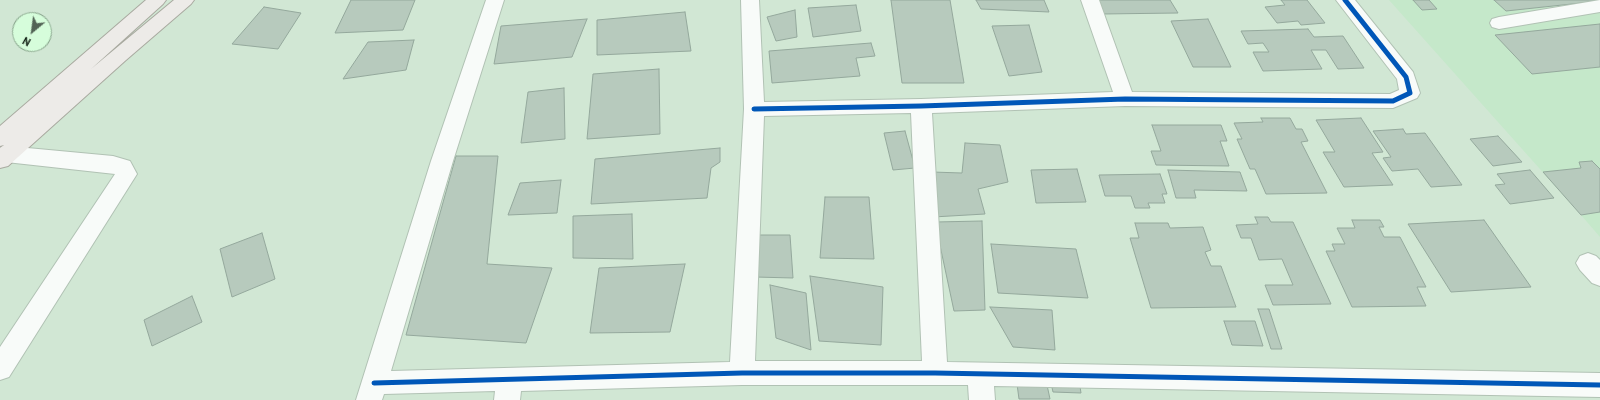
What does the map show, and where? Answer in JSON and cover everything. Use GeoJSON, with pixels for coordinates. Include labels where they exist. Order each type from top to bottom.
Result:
{"type":"FeatureCollection","features":[{"type":"Feature","properties":{"kind":"main road"},"geometry":{"type":"LineString","coordinates":[[2,151],[157,0]]}},
{"type":"Feature","properties":{"kind":"main road"},"geometry":{"type":"LineString","coordinates":[[2,151],[185,0]]}},
{"type":"Feature","properties":{"kind":"street"},"geometry":{"type":"LineString","coordinates":[[495,0],[442,161],[372,391],[508,390],[742,373],[935,373],[1600,385]]}},
{"type":"Feature","properties":{"kind":"street"},"geometry":{"type":"LineString","coordinates":[[742,373],[754,109],[750,0]]}},
{"type":"Feature","properties":{"kind":"street"},"geometry":{"type":"LineString","coordinates":[[1090,0],[1125,99]]}},
{"type":"Feature","properties":{"kind":"street"},"geometry":{"type":"LineString","coordinates":[[754,109],[921,106],[1125,99],[1393,101],[1410,93],[1406,78],[1344,0]]}},
{"type":"Feature","properties":{"kind":"street"},"geometry":{"type":"LineString","coordinates":[[1499,23],[1600,6]]}},
{"type":"Feature","properties":{"kind":"street"},"geometry":{"type":"LineString","coordinates":[[921,106],[935,373]]}},
{"type":"Feature","properties":{"kind":"street"},"geometry":{"type":"LineString","coordinates":[[0,369],[126,174],[122,167],[113,164],[2,151]]}},
{"type":"Feature","properties":{"kind":"street"},"geometry":{"type":"LineString","coordinates":[[980,374],[982,400]]}},
{"type":"Feature","properties":{"kind":"shaded area"},"geometry":{"type":"Polygon","coordinates":[[[1389,0],[1600,0],[1600,237],[1581,215],[1389,0]]]}},
{"type":"Feature","properties":{"kind":"building"},"geometry":{"type":"Polygon","coordinates":[[[351,0],[415,0],[403,30],[335,33],[351,0]]]}},
{"type":"Feature","properties":{"kind":"building"},"geometry":{"type":"Polygon","coordinates":[[[891,0],[950,0],[964,83],[902,83],[891,0]]]}},
{"type":"Feature","properties":{"kind":"building"},"geometry":{"type":"Polygon","coordinates":[[[976,0],[1044,0],[1049,12],[981,9],[976,0]]]}},
{"type":"Feature","properties":{"kind":"building"},"geometry":{"type":"Polygon","coordinates":[[[1096,0],[1170,0],[1178,13],[1102,14],[1096,0]]]}},
{"type":"Feature","properties":{"kind":"building"},"geometry":{"type":"Polygon","coordinates":[[[1281,0],[1307,0],[1325,23],[1301,25],[1298,21],[1277,23],[1265,7],[1285,5],[1281,0]]]}},
{"type":"Feature","properties":{"kind":"building"},"geometry":{"type":"Polygon","coordinates":[[[1413,0],[1429,0],[1437,9],[1422,10],[1413,0]]]}},
{"type":"Feature","properties":{"kind":"building"},"geometry":{"type":"Polygon","coordinates":[[[1494,0],[1600,0],[1600,1],[1506,11],[1494,0]]]}},
{"type":"Feature","properties":{"kind":"building"},"geometry":{"type":"Polygon","coordinates":[[[856,5],[861,31],[813,37],[808,8],[856,5]]]}},
{"type":"Feature","properties":{"kind":"building"},"geometry":{"type":"Polygon","coordinates":[[[264,7],[301,13],[278,49],[232,44],[264,7]]]}},
{"type":"Feature","properties":{"kind":"building"},"geometry":{"type":"Polygon","coordinates":[[[795,10],[797,37],[776,41],[767,17],[795,10]]]}},
{"type":"Feature","properties":{"kind":"building"},"geometry":{"type":"Polygon","coordinates":[[[685,12],[691,51],[597,55],[597,20],[685,12]]]}},
{"type":"Feature","properties":{"kind":"building"},"geometry":{"type":"Polygon","coordinates":[[[587,19],[572,57],[494,64],[501,26],[587,19]]]}},
{"type":"Feature","properties":{"kind":"building"},"geometry":{"type":"Polygon","coordinates":[[[1208,19],[1231,67],[1193,67],[1171,21],[1208,19]]]}},
{"type":"Feature","properties":{"kind":"building"},"geometry":{"type":"Polygon","coordinates":[[[1600,24],[1600,67],[1532,74],[1495,35],[1600,24]]]}},
{"type":"Feature","properties":{"kind":"building"},"geometry":{"type":"Polygon","coordinates":[[[1029,25],[1042,72],[1009,76],[992,26],[1029,25]]]}},
{"type":"Feature","properties":{"kind":"building"},"geometry":{"type":"Polygon","coordinates":[[[1308,29],[1314,37],[1343,36],[1364,68],[1338,69],[1326,50],[1311,50],[1322,69],[1263,71],[1253,52],[1269,52],[1263,43],[1248,44],[1241,31],[1308,29]]]}},
{"type":"Feature","properties":{"kind":"building"},"geometry":{"type":"Polygon","coordinates":[[[414,40],[406,70],[343,79],[368,42],[414,40]]]}},
{"type":"Feature","properties":{"kind":"building"},"geometry":{"type":"Polygon","coordinates":[[[871,43],[875,56],[856,58],[860,76],[772,83],[769,51],[871,43]]]}},
{"type":"Feature","properties":{"kind":"building"},"geometry":{"type":"Polygon","coordinates":[[[659,69],[660,134],[587,139],[593,74],[659,69]]]}},
{"type":"Feature","properties":{"kind":"building"},"geometry":{"type":"Polygon","coordinates":[[[564,88],[565,139],[521,143],[528,92],[564,88]]]}},
{"type":"Feature","properties":{"kind":"building"},"geometry":{"type":"Polygon","coordinates":[[[1261,118],[1290,118],[1296,129],[1302,129],[1308,141],[1301,142],[1327,193],[1266,194],[1255,169],[1250,169],[1237,139],[1242,139],[1234,123],[1263,122],[1261,118]]]}},
{"type":"Feature","properties":{"kind":"building"},"geometry":{"type":"Polygon","coordinates":[[[1361,118],[1383,152],[1372,153],[1393,185],[1344,187],[1323,152],[1335,152],[1316,120],[1361,118]]]}},
{"type":"Feature","properties":{"kind":"building"},"geometry":{"type":"Polygon","coordinates":[[[1152,125],[1221,125],[1227,141],[1220,141],[1229,166],[1156,165],[1151,151],[1161,151],[1152,125]]]}},
{"type":"Feature","properties":{"kind":"building"},"geometry":{"type":"Polygon","coordinates":[[[1403,129],[1406,134],[1425,133],[1462,185],[1431,187],[1418,169],[1392,171],[1383,158],[1391,157],[1373,131],[1403,129]]]}},
{"type":"Feature","properties":{"kind":"building"},"geometry":{"type":"Polygon","coordinates":[[[905,131],[915,168],[893,170],[884,133],[905,131]]]}},
{"type":"Feature","properties":{"kind":"building"},"geometry":{"type":"Polygon","coordinates":[[[1498,136],[1522,162],[1493,166],[1470,139],[1498,136]]]}},
{"type":"Feature","properties":{"kind":"building"},"geometry":{"type":"Polygon","coordinates":[[[965,143],[1000,145],[1008,182],[978,189],[985,214],[933,217],[932,172],[962,173],[965,143]]]}},
{"type":"Feature","properties":{"kind":"building"},"geometry":{"type":"Polygon","coordinates":[[[720,148],[720,162],[711,168],[707,198],[591,204],[595,159],[720,148]]]}},
{"type":"Feature","properties":{"kind":"building"},"geometry":{"type":"Polygon","coordinates":[[[456,156],[498,156],[487,264],[552,268],[526,343],[406,335],[456,156]]]}},
{"type":"Feature","properties":{"kind":"building"},"geometry":{"type":"Polygon","coordinates":[[[1592,161],[1600,169],[1600,212],[1581,215],[1543,172],[1581,168],[1579,162],[1592,161]]]}},
{"type":"Feature","properties":{"kind":"building"},"geometry":{"type":"Polygon","coordinates":[[[1077,169],[1086,202],[1036,203],[1031,170],[1077,169]]]}},
{"type":"Feature","properties":{"kind":"building"},"geometry":{"type":"Polygon","coordinates":[[[1168,170],[1240,172],[1247,191],[1194,190],[1196,198],[1176,198],[1168,170]]]}},
{"type":"Feature","properties":{"kind":"building"},"geometry":{"type":"Polygon","coordinates":[[[1530,170],[1554,198],[1510,204],[1495,185],[1505,184],[1497,174],[1530,170]]]}},
{"type":"Feature","properties":{"kind":"building"},"geometry":{"type":"Polygon","coordinates":[[[1160,174],[1167,194],[1162,194],[1165,203],[1148,203],[1150,208],[1135,208],[1131,196],[1105,196],[1099,175],[1160,174]]]}},
{"type":"Feature","properties":{"kind":"building"},"geometry":{"type":"Polygon","coordinates":[[[561,180],[557,213],[508,215],[520,183],[561,180]]]}},
{"type":"Feature","properties":{"kind":"building"},"geometry":{"type":"Polygon","coordinates":[[[825,197],[869,197],[874,259],[820,258],[825,197]]]}},
{"type":"Feature","properties":{"kind":"building"},"geometry":{"type":"Polygon","coordinates":[[[632,214],[633,259],[573,258],[573,216],[632,214]]]}},
{"type":"Feature","properties":{"kind":"building"},"geometry":{"type":"Polygon","coordinates":[[[1255,217],[1268,217],[1271,222],[1293,222],[1331,304],[1273,305],[1265,285],[1293,285],[1282,259],[1259,260],[1251,238],[1241,238],[1236,225],[1258,224],[1255,217]]]}},
{"type":"Feature","properties":{"kind":"building"},"geometry":{"type":"Polygon","coordinates":[[[1352,220],[1380,220],[1384,227],[1379,227],[1384,237],[1400,237],[1426,287],[1417,287],[1426,306],[1352,307],[1326,251],[1335,251],[1332,244],[1345,244],[1337,228],[1355,228],[1352,220]]]}},
{"type":"Feature","properties":{"kind":"building"},"geometry":{"type":"Polygon","coordinates":[[[1484,220],[1531,287],[1451,292],[1408,224],[1484,220]]]}},
{"type":"Feature","properties":{"kind":"building"},"geometry":{"type":"Polygon","coordinates":[[[982,221],[985,310],[954,311],[935,222],[982,221]]]}},
{"type":"Feature","properties":{"kind":"building"},"geometry":{"type":"Polygon","coordinates":[[[1135,223],[1168,223],[1170,228],[1203,227],[1211,250],[1205,252],[1211,266],[1221,266],[1236,307],[1151,308],[1130,238],[1139,238],[1135,223]]]}},
{"type":"Feature","properties":{"kind":"building"},"geometry":{"type":"Polygon","coordinates":[[[262,233],[275,279],[232,297],[220,249],[262,233]]]}},
{"type":"Feature","properties":{"kind":"building"},"geometry":{"type":"Polygon","coordinates":[[[753,235],[790,235],[793,278],[755,277],[753,235]]]}},
{"type":"Feature","properties":{"kind":"building"},"geometry":{"type":"Polygon","coordinates":[[[991,244],[1076,249],[1088,298],[998,293],[991,244]]]}},
{"type":"Feature","properties":{"kind":"building"},"geometry":{"type":"Polygon","coordinates":[[[685,264],[670,332],[590,333],[599,268],[685,264]]]}},
{"type":"Feature","properties":{"kind":"building"},"geometry":{"type":"Polygon","coordinates":[[[810,276],[883,287],[881,345],[819,341],[810,276]]]}},
{"type":"Feature","properties":{"kind":"building"},"geometry":{"type":"Polygon","coordinates":[[[770,285],[806,293],[811,350],[776,338],[770,285]]]}},
{"type":"Feature","properties":{"kind":"building"},"geometry":{"type":"Polygon","coordinates":[[[192,296],[202,322],[152,346],[144,320],[192,296]]]}},
{"type":"Feature","properties":{"kind":"building"},"geometry":{"type":"Polygon","coordinates":[[[990,307],[1052,310],[1055,350],[1013,347],[990,307]]]}},
{"type":"Feature","properties":{"kind":"building"},"geometry":{"type":"Polygon","coordinates":[[[1258,309],[1269,309],[1282,349],[1271,349],[1258,309]]]}},
{"type":"Feature","properties":{"kind":"building"},"geometry":{"type":"Polygon","coordinates":[[[1224,321],[1255,321],[1263,346],[1232,345],[1224,321]]]}},
{"type":"Feature","properties":{"kind":"building"},"geometry":{"type":"Polygon","coordinates":[[[1050,379],[1079,380],[1081,393],[1053,392],[1050,379]]]}},
{"type":"Feature","properties":{"kind":"building"},"geometry":{"type":"Polygon","coordinates":[[[1017,384],[1047,385],[1050,399],[1019,399],[1017,384]]]}},
{"type":"Feature","properties":{"kind":"cycle path"},"geometry":{"type":"LineString","coordinates":[[754,109],[921,106],[1125,99],[1393,101],[1410,93],[1406,77],[1345,0]]}},
{"type":"Feature","properties":{"kind":"cycle path"},"geometry":{"type":"LineString","coordinates":[[374,383],[742,373],[935,373],[1600,385]]}}]}
